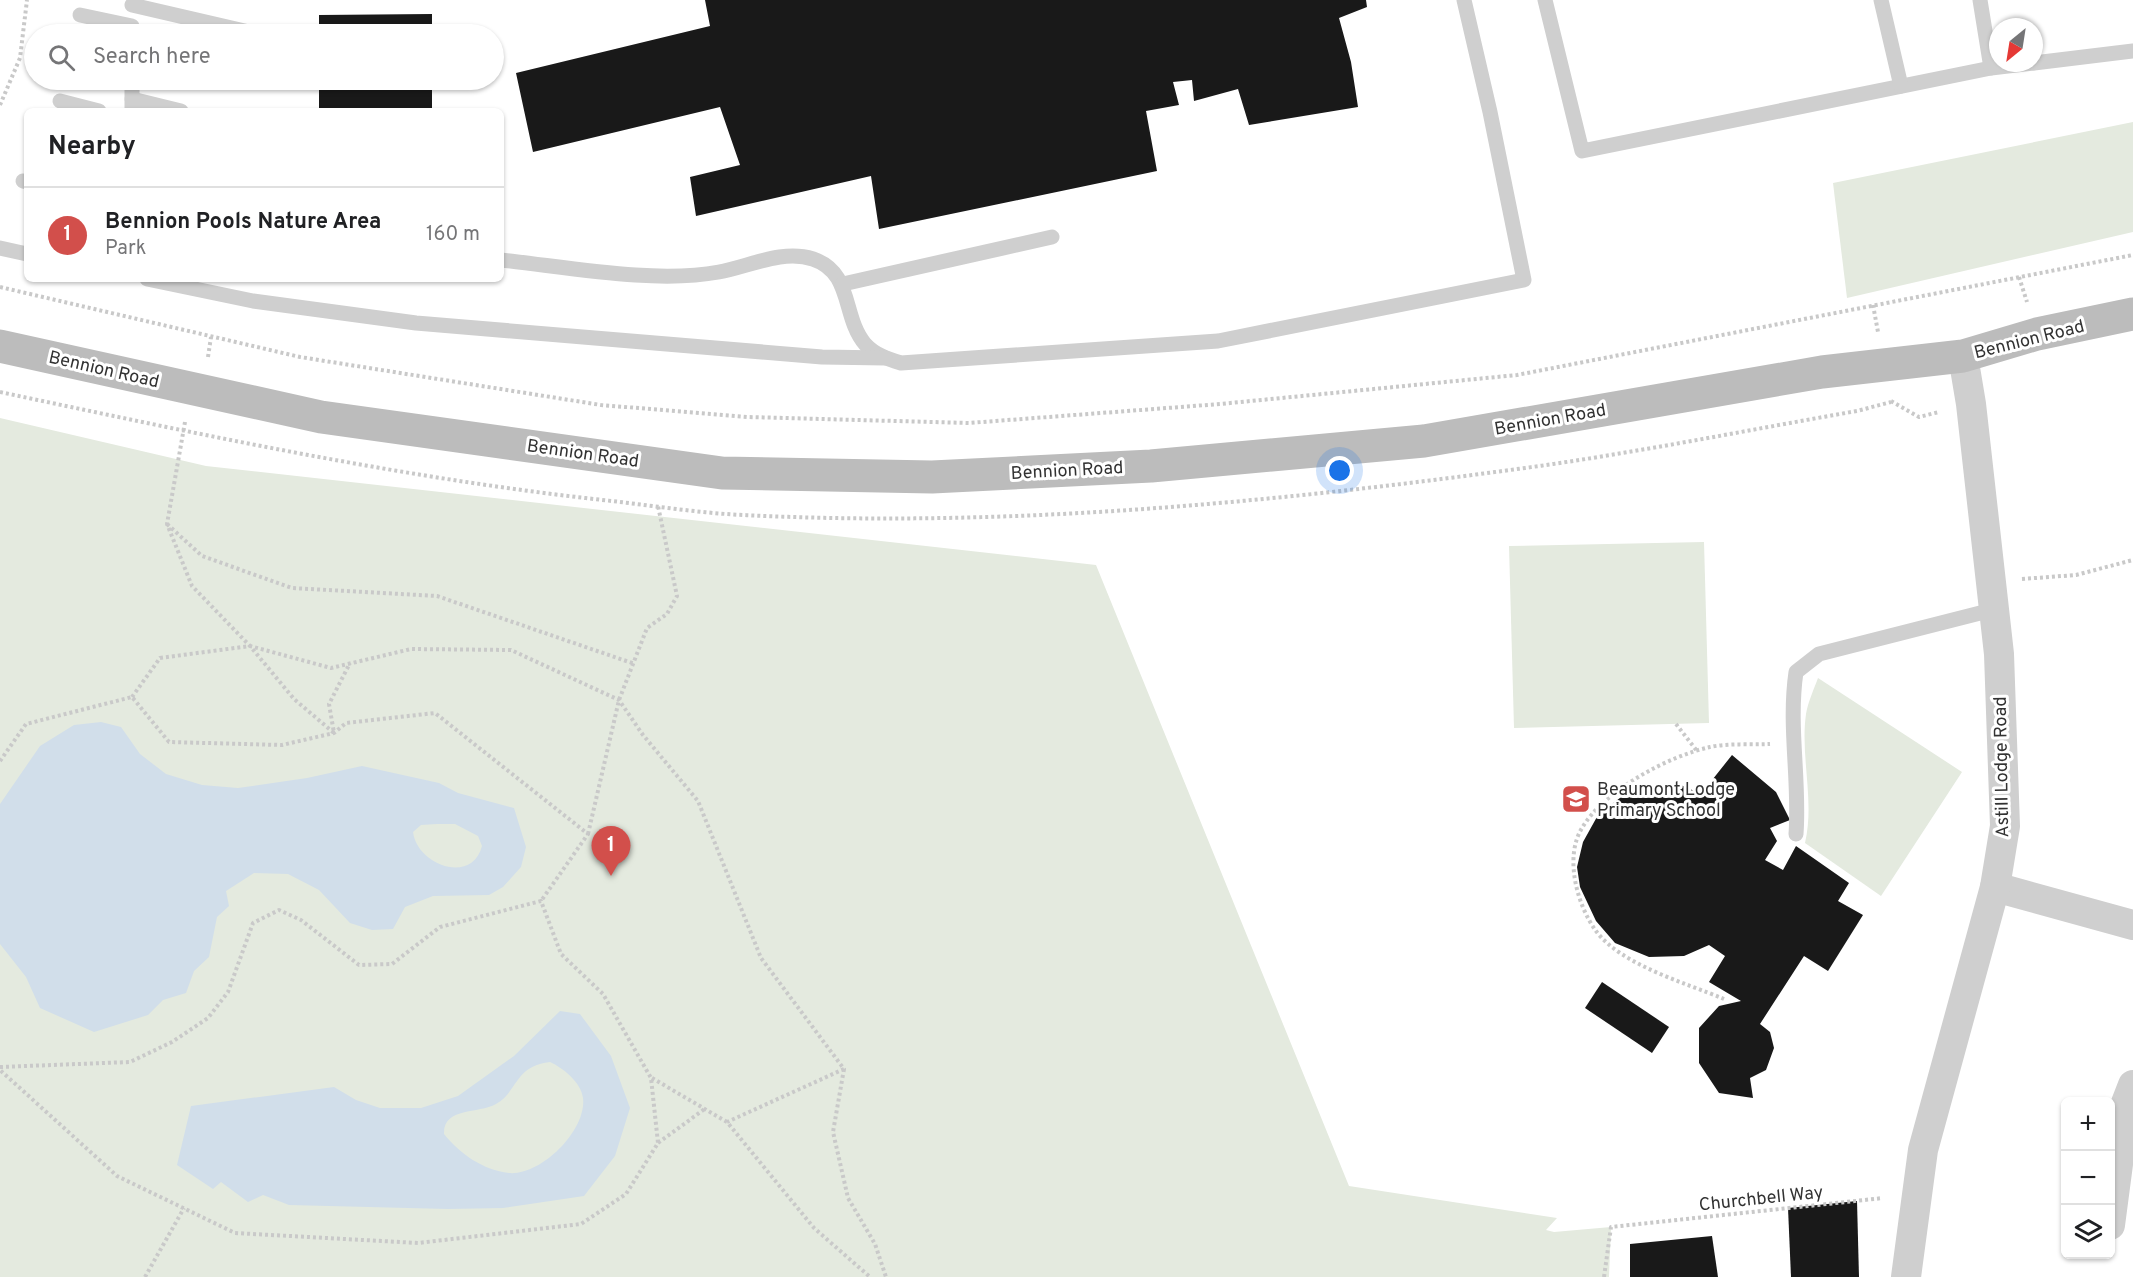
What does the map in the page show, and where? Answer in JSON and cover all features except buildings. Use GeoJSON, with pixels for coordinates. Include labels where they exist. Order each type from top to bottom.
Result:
{"type":"FeatureCollection","features":[{"type":"Feature","properties":{"kind":"street","name":"Bennion Road"},"geometry":{"type":"LineString","coordinates":[[0,346],[321,417],[722,473],[932,477],[1151,466],[1424,441],[1822,372],[1963,356],[2037,334],[2133,315]]}},
{"type":"Feature","properties":{"kind":"street","name":"Astill Lodge Road"},"geometry":{"type":"LineString","coordinates":[[1906,1277],[1923,1148],[1995,887],[2005,826],[1999,654],[1971,404],[1963,356]]}},
{"type":"Feature","properties":{"kind":"street"},"geometry":{"type":"LineString","coordinates":[[1995,887],[2133,925]]}},
{"type":"Feature","properties":{"kind":"street"},"geometry":{"type":"LineString","coordinates":[[2113,1205],[2126,1103],[2133,1085]]}},
{"type":"Feature","properties":{"kind":"lane"},"geometry":{"type":"LineString","coordinates":[[161,282],[252,301],[416,323],[822,357],[885,358],[901,363],[1218,341],[1524,280],[1490,112],[1464,0]]}},
{"type":"Feature","properties":{"kind":"lane"},"geometry":{"type":"LineString","coordinates":[[1545,0],[1582,152],[1989,68]]}},
{"type":"Feature","properties":{"kind":"lane"},"geometry":{"type":"LineString","coordinates":[[1881,0],[1901,86]]}},
{"type":"Feature","properties":{"kind":"lane"},"geometry":{"type":"LineString","coordinates":[[1980,0],[1989,56]]}},
{"type":"Feature","properties":{"kind":"lane"},"geometry":{"type":"LineString","coordinates":[[132,24],[132,3],[217,24]]}},
{"type":"Feature","properties":{"kind":"lane"},"geometry":{"type":"LineString","coordinates":[[80,15],[111,24]]}},
{"type":"Feature","properties":{"kind":"lane"},"geometry":{"type":"LineString","coordinates":[[2043,62],[2133,51]]}},
{"type":"Feature","properties":{"kind":"lane"},"geometry":{"type":"LineString","coordinates":[[60,101],[87,108]]}},
{"type":"Feature","properties":{"kind":"lane"},"geometry":{"type":"LineString","coordinates":[[132,105],[156,108]]}},
{"type":"Feature","properties":{"kind":"lane"},"geometry":{"type":"LineString","coordinates":[[843,284],[1052,237]]}},
{"type":"Feature","properties":{"kind":"lane"},"geometry":{"type":"LineString","coordinates":[[0,248],[24,253]]}},
{"type":"Feature","properties":{"kind":"lane"},"geometry":{"type":"LineString","coordinates":[[504,260],[668,277],[721,272],[786,256],[812,259],[831,268],[843,284],[855,325],[865,344],[885,358]]}},
{"type":"Feature","properties":{"kind":"lane"},"geometry":{"type":"LineString","coordinates":[[1796,834],[1798,795],[1793,744],[1796,672],[1819,654],[1991,596]]}},
{"type":"Feature","properties":{"kind":"path"},"geometry":{"type":"LineString","coordinates":[[24,24],[27,0]]}},
{"type":"Feature","properties":{"kind":"path"},"geometry":{"type":"LineString","coordinates":[[0,105],[20,58],[24,25]]}},
{"type":"Feature","properties":{"kind":"path"},"geometry":{"type":"LineString","coordinates":[[191,388],[167,524],[192,586],[250,646],[294,699],[334,733]]}},
{"type":"Feature","properties":{"kind":"path"},"geometry":{"type":"LineString","coordinates":[[0,1068],[130,1062],[172,1042],[208,1018],[228,992],[253,924],[279,910],[301,920],[359,965],[392,964],[440,927],[541,902],[588,834],[619,700],[635,664],[647,627],[667,614],[677,596],[658,506],[669,465]]}},
{"type":"Feature","properties":{"kind":"path"},"geometry":{"type":"LineString","coordinates":[[167,524],[202,556],[292,588],[437,596],[635,664]]}},
{"type":"Feature","properties":{"kind":"path"},"geometry":{"type":"LineString","coordinates":[[1991,596],[2133,560]]}},
{"type":"Feature","properties":{"kind":"path"},"geometry":{"type":"LineString","coordinates":[[0,761],[26,724],[132,697],[160,658],[250,646],[331,668],[411,649],[511,650],[619,700],[643,735],[698,801],[761,958],[844,1069],[833,1132],[848,1198],[875,1244],[886,1277]]}},
{"type":"Feature","properties":{"kind":"path"},"geometry":{"type":"LineString","coordinates":[[334,733],[329,704],[350,663]]}},
{"type":"Feature","properties":{"kind":"path"},"geometry":{"type":"LineString","coordinates":[[132,697],[169,742],[282,746],[334,733],[346,723],[435,713],[588,834]]}},
{"type":"Feature","properties":{"kind":"path"},"geometry":{"type":"LineString","coordinates":[[1676,724],[1697,751]]}},
{"type":"Feature","properties":{"kind":"path"},"geometry":{"type":"LineString","coordinates":[[1724,999],[1622,955],[1596,931],[1578,895],[1573,856],[1581,829],[1598,807],[1659,764],[1712,747],[1793,744]]}},
{"type":"Feature","properties":{"kind":"path"},"geometry":{"type":"LineString","coordinates":[[541,902],[561,954],[603,994],[651,1078],[658,1143]]}},
{"type":"Feature","properties":{"kind":"path"},"geometry":{"type":"LineString","coordinates":[[0,1068],[117,1176],[236,1233],[418,1243],[508,1235],[581,1224],[626,1194],[658,1143],[706,1108]]}},
{"type":"Feature","properties":{"kind":"path"},"geometry":{"type":"LineString","coordinates":[[727,1122],[844,1069]]}},
{"type":"Feature","properties":{"kind":"path"},"geometry":{"type":"LineString","coordinates":[[651,1078],[727,1122],[814,1228],[870,1277]]}},
{"type":"Feature","properties":{"kind":"path","name":"Churchbell Way"},"geometry":{"type":"LineString","coordinates":[[1604,1277],[1611,1227],[1884,1198],[1882,1209]]}},
{"type":"Feature","properties":{"kind":"path"},"geometry":{"type":"LineString","coordinates":[[145,1277],[184,1209]]}},
{"type":"Feature","properties":{"kind":"shaded area"},"geometry":{"type":"Polygon","coordinates":[[[2133,122],[2133,232],[1847,298],[1833,183],[2133,122]]]}},
{"type":"Feature","properties":{"kind":"shaded area"},"geometry":{"type":"Polygon","coordinates":[[[0,418],[206,466],[1096,565],[1349,1186],[1557,1218],[1546,1230],[1554,1232],[1611,1227],[1609,1277],[0,1277],[0,418]]]}},
{"type":"Feature","properties":{"kind":"shaded area"},"geometry":{"type":"Polygon","coordinates":[[[1704,542],[1709,723],[1514,728],[1509,546],[1704,542]]]}},
{"type":"Feature","properties":{"kind":"shaded area"},"geometry":{"type":"Polygon","coordinates":[[[1818,678],[1962,772],[1881,896],[1805,843],[1809,811],[1805,730],[1807,709],[1818,678]]]}},
{"type":"Feature","properties":{"kind":"shaded area"},"geometry":{"type":"Polygon","coordinates":[[[101,722],[121,727],[140,754],[166,774],[202,785],[238,788],[307,778],[362,766],[439,783],[458,793],[514,808],[526,847],[521,867],[503,887],[489,895],[433,896],[405,907],[393,929],[372,930],[350,923],[319,890],[288,874],[254,873],[226,891],[229,906],[217,917],[209,957],[194,971],[186,993],[163,1000],[148,1015],[94,1032],[40,1008],[26,977],[0,944],[0,804],[40,746],[74,725],[101,722]],[[455,824],[421,825],[413,832],[424,854],[445,866],[468,865],[476,858],[482,846],[478,836],[455,824]]]}},
{"type":"Feature","properties":{"kind":"shaded area"},"geometry":{"type":"Polygon","coordinates":[[[560,1011],[580,1014],[611,1056],[630,1108],[615,1156],[584,1196],[503,1208],[448,1209],[289,1205],[263,1195],[248,1202],[221,1182],[213,1189],[177,1165],[191,1106],[334,1087],[356,1100],[380,1108],[421,1108],[458,1096],[514,1056],[560,1011]],[[550,1062],[538,1064],[529,1069],[509,1093],[496,1104],[455,1115],[445,1125],[444,1134],[473,1160],[499,1171],[522,1172],[548,1159],[560,1149],[578,1124],[583,1098],[579,1086],[571,1076],[550,1062]]]}},
{"type":"Feature","properties":{"kind":"place","name":"Beaumont Lodge Primary School"},"geometry":{"type":"Point","coordinates":[1576,799]}},
{"type":"Feature","properties":{"kind":"place","name":"Bennion Pools Nature Area"},"geometry":{"type":"Point","coordinates":[611,876]}}]}
